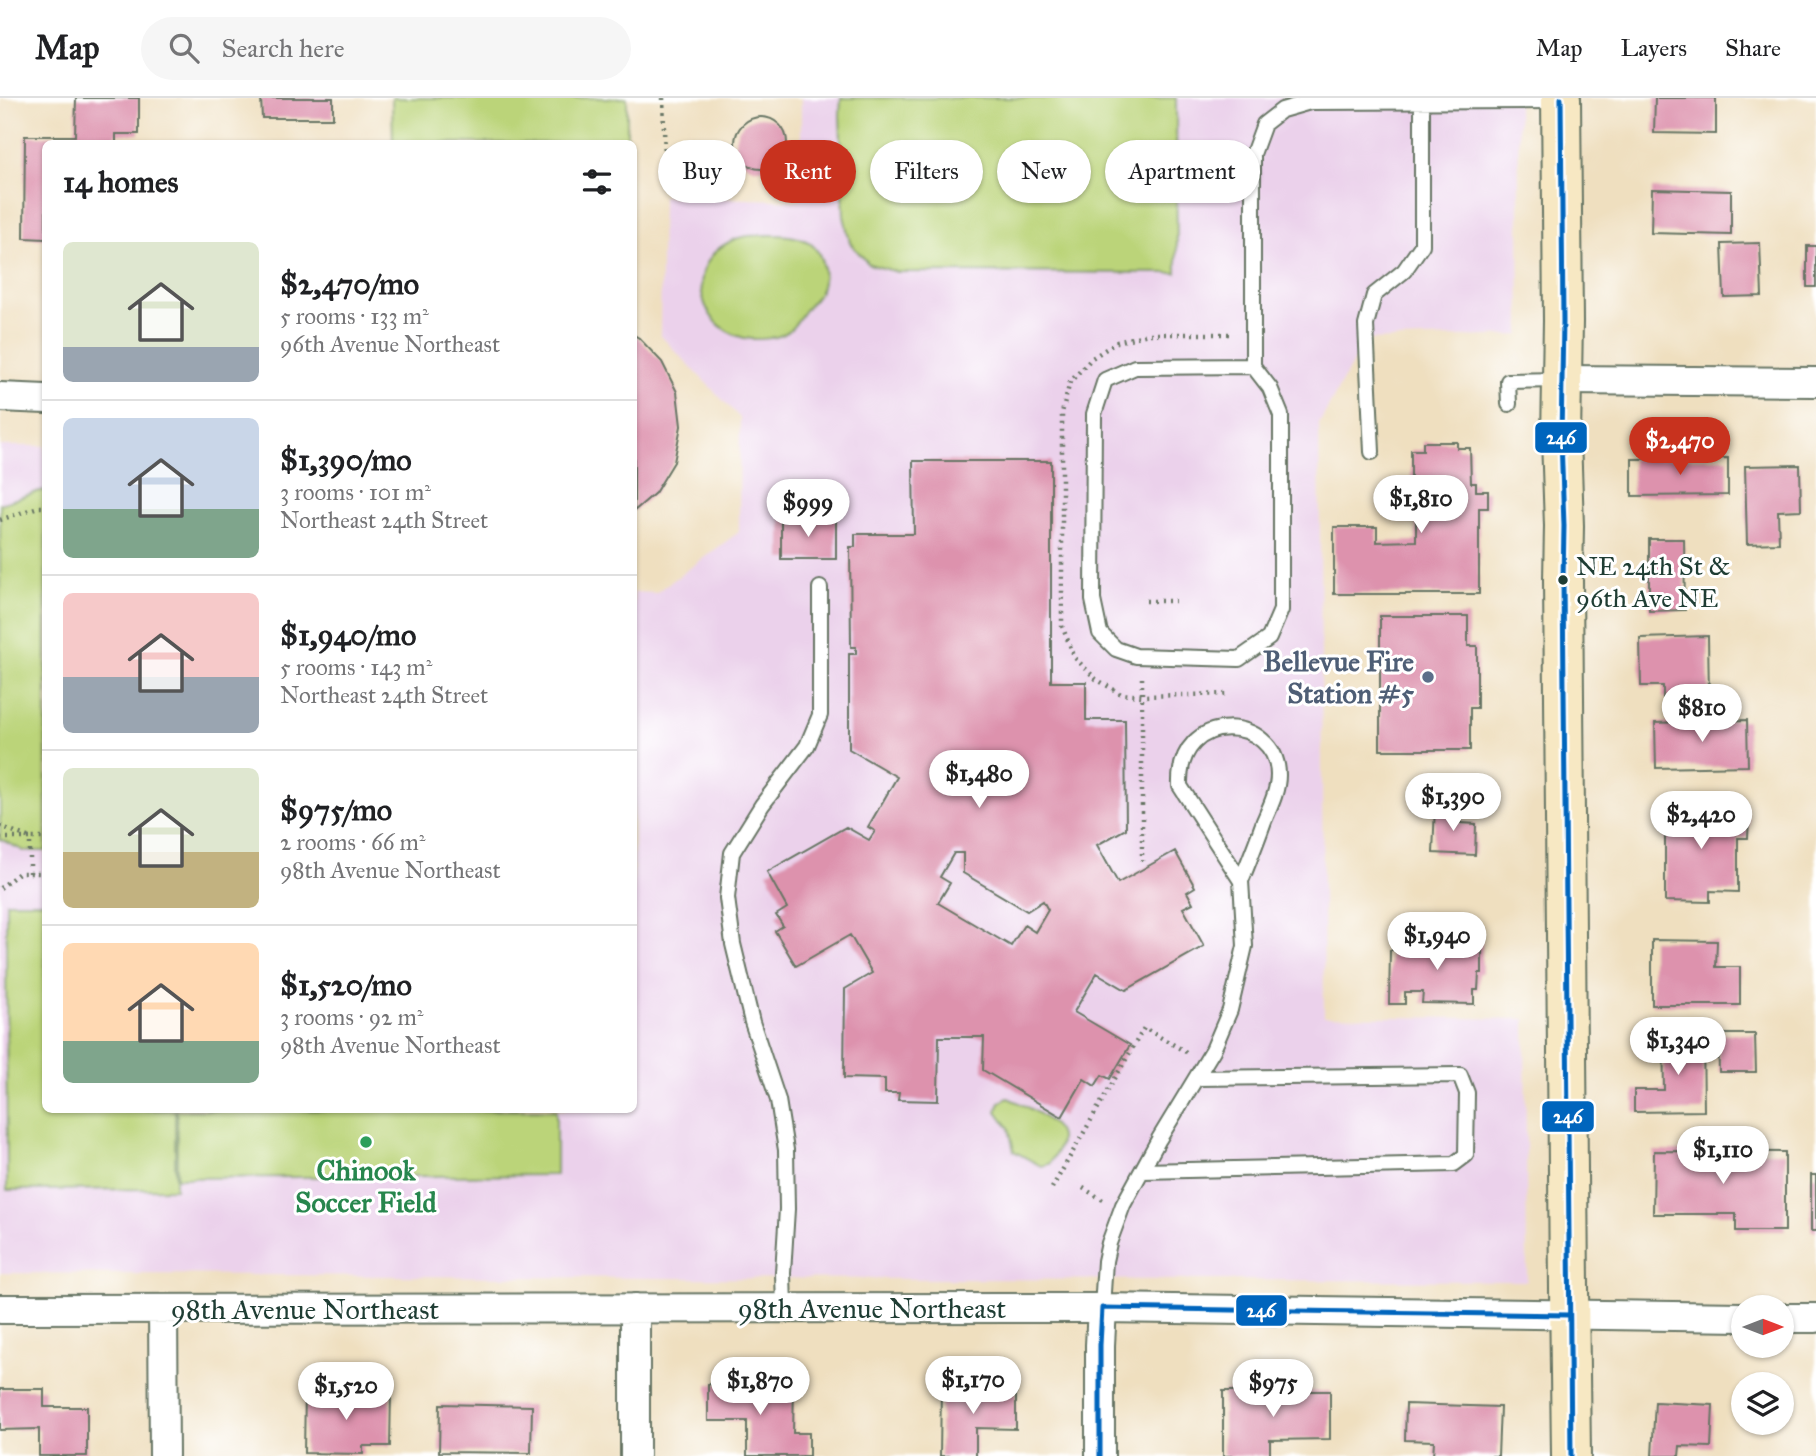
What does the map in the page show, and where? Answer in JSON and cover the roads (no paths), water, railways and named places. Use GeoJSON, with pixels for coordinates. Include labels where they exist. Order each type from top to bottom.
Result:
{"type":"FeatureCollection","features":[{"type":"Feature","properties":{"kind":"main road"},"geometry":{"type":"LineString","coordinates":[[1561,99],[1561,438],[1564,526],[1571,1456]]}},
{"type":"Feature","properties":{"kind":"street"},"geometry":{"type":"LineString","coordinates":[[1563,380],[1816,382]]}},
{"type":"Feature","properties":{"kind":"street"},"geometry":{"type":"LineString","coordinates":[[0,397],[42,399]]}},
{"type":"Feature","properties":{"kind":"street"},"geometry":{"type":"LineString","coordinates":[[635,1308],[635,1456]]}},
{"type":"Feature","properties":{"kind":"street"},"geometry":{"type":"LineString","coordinates":[[1100,1456],[1102,1308]]}},
{"type":"Feature","properties":{"kind":"street","name":"98th Avenue Northeast"},"geometry":{"type":"LineString","coordinates":[[0,1309],[1102,1308],[1731,1317]]}},
{"type":"Feature","properties":{"kind":"street"},"geometry":{"type":"LineString","coordinates":[[163,1309],[164,1456]]}},
{"type":"Feature","properties":{"kind":"street"},"geometry":{"type":"LineString","coordinates":[[1794,1318],[1816,1318]]}},
{"type":"Feature","properties":{"kind":"lane"},"geometry":{"type":"LineString","coordinates":[[1253,366],[1135,368],[1105,380],[1094,414],[1093,600],[1100,633],[1116,649],[1136,656],[1239,659],[1269,638],[1281,610],[1281,415],[1270,388],[1253,366],[1253,154],[1264,124],[1282,110],[1310,102],[1561,99]]}},
{"type":"Feature","properties":{"kind":"lane"},"geometry":{"type":"LineString","coordinates":[[1373,452],[1366,325],[1374,295],[1404,271],[1422,245],[1422,101]]}},
{"type":"Feature","properties":{"kind":"lane"},"geometry":{"type":"LineString","coordinates":[[1509,404],[1508,381],[1563,380]]}},
{"type":"Feature","properties":{"kind":"lane"},"geometry":{"type":"LineString","coordinates":[[784,1308],[786,1150],[778,1100],[752,1022],[733,944],[727,898],[732,853],[762,805],[807,746],[820,715],[820,588]]}},
{"type":"Feature","properties":{"kind":"lane"},"geometry":{"type":"LineString","coordinates":[[1102,1308],[1105,1261],[1123,1205],[1213,1050],[1230,1010],[1245,946],[1241,881],[1275,794],[1278,774],[1275,759],[1267,746],[1256,736],[1241,729],[1212,730],[1200,736],[1183,758],[1179,772],[1180,786],[1241,881]]}},
{"type":"Feature","properties":{"kind":"lane"},"geometry":{"type":"LineString","coordinates":[[1142,1171],[1454,1164],[1466,1155],[1467,1093],[1460,1074],[1197,1078]]}},
{"type":"Feature","properties":{"kind":"place","name":"NE 24th St & 96th Ave NE"},"geometry":{"type":"Point","coordinates":[1563,580]}},
{"type":"Feature","properties":{"kind":"place","name":"Bellevue Fire Station #5"},"geometry":{"type":"Point","coordinates":[1428,677]}},
{"type":"Feature","properties":{"kind":"place","name":"Chinook Soccer Field"},"geometry":{"type":"Point","coordinates":[366,1142]}}]}
